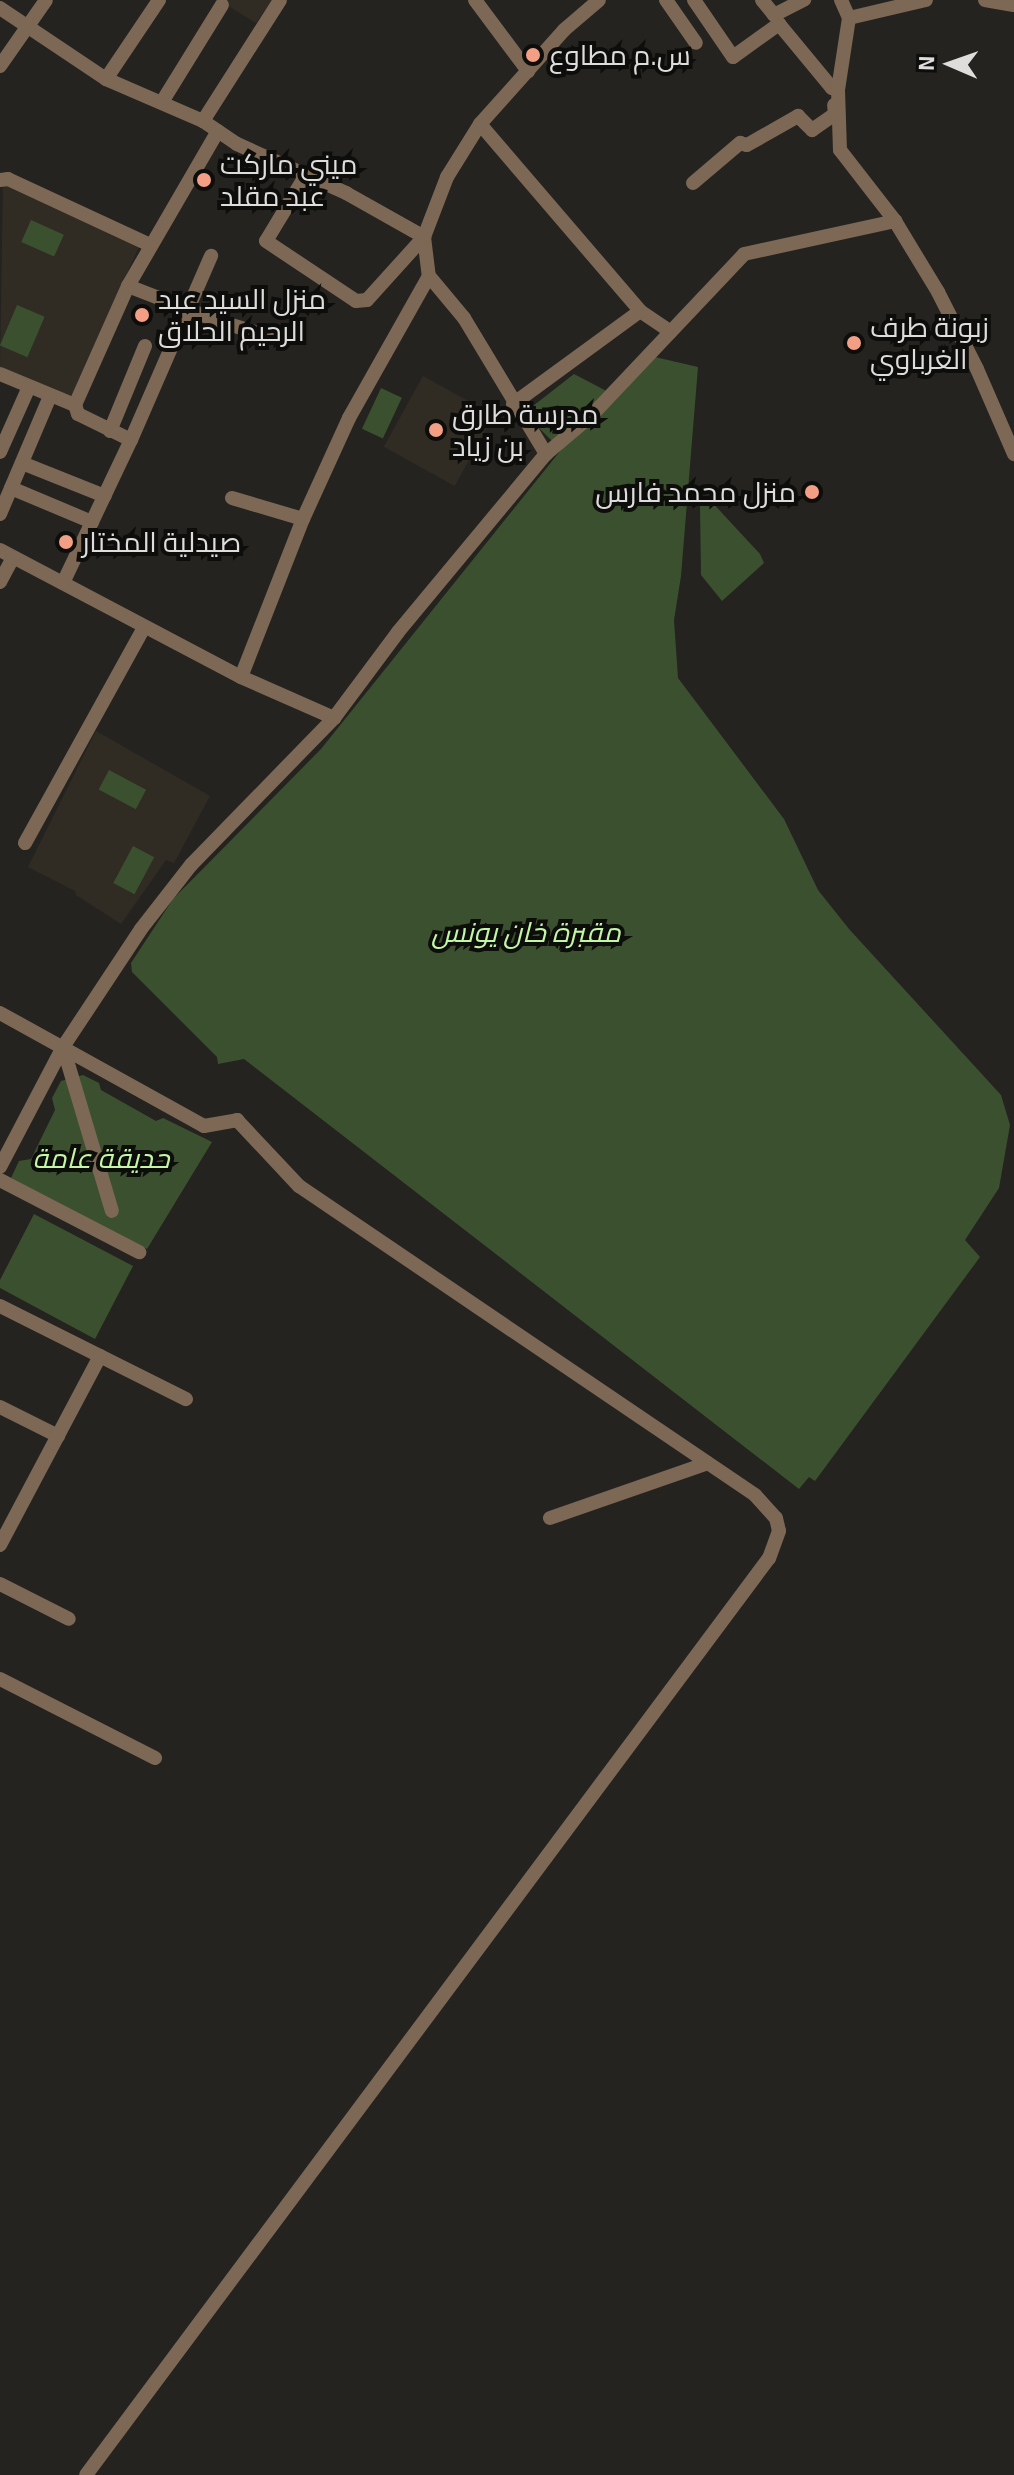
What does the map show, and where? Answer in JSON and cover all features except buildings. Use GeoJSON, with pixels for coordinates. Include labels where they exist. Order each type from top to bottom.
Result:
{"type":"FeatureCollection","features":[{"type":"Feature","properties":{"kind":"street"},"geometry":{"type":"LineString","coordinates":[[0,66],[46,0]]}},
{"type":"Feature","properties":{"kind":"street"},"geometry":{"type":"LineString","coordinates":[[106,79],[159,0]]}},
{"type":"Feature","properties":{"kind":"street"},"geometry":{"type":"LineString","coordinates":[[203,121],[280,0]]}},
{"type":"Feature","properties":{"kind":"street"},"geometry":{"type":"LineString","coordinates":[[475,0],[528,71]]}},
{"type":"Feature","properties":{"kind":"street"},"geometry":{"type":"LineString","coordinates":[[306,175],[266,241],[356,301],[367,300],[424,237],[447,177],[480,124],[564,30],[599,0]]}},
{"type":"Feature","properties":{"kind":"street"},"geometry":{"type":"LineString","coordinates":[[666,0],[696,43]]}},
{"type":"Feature","properties":{"kind":"street"},"geometry":{"type":"LineString","coordinates":[[694,0],[733,57],[779,24],[835,89],[840,150],[895,221],[965,343],[1014,454]]}},
{"type":"Feature","properties":{"kind":"street"},"geometry":{"type":"LineString","coordinates":[[762,0],[774,15],[804,0]]}},
{"type":"Feature","properties":{"kind":"street"},"geometry":{"type":"LineString","coordinates":[[693,183],[740,143],[747,145],[798,116],[812,130],[835,114],[835,89],[849,18],[841,0]]}},
{"type":"Feature","properties":{"kind":"street"},"geometry":{"type":"LineString","coordinates":[[849,18],[926,0]]}},
{"type":"Feature","properties":{"kind":"street"},"geometry":{"type":"LineString","coordinates":[[985,0],[1014,5]]}},
{"type":"Feature","properties":{"kind":"street"},"geometry":{"type":"LineString","coordinates":[[162,102],[222,5]]}},
{"type":"Feature","properties":{"kind":"street"},"geometry":{"type":"LineString","coordinates":[[0,8],[106,79],[203,121],[237,144],[306,175],[424,237]]}},
{"type":"Feature","properties":{"kind":"street"},"geometry":{"type":"LineString","coordinates":[[480,124],[640,311],[671,332]]}},
{"type":"Feature","properties":{"kind":"street"},"geometry":{"type":"LineString","coordinates":[[131,440],[78,414],[75,405],[128,286],[218,131]]}},
{"type":"Feature","properties":{"kind":"street"},"geometry":{"type":"LineString","coordinates":[[0,180],[8,179],[150,245]]}},
{"type":"Feature","properties":{"kind":"street"},"geometry":{"type":"LineString","coordinates":[[0,1167],[63,1047],[141,929],[191,865],[334,718],[398,632],[546,454],[592,415],[697,301],[750,250],[895,221]]}},
{"type":"Feature","properties":{"kind":"street"},"geometry":{"type":"LineString","coordinates":[[424,237],[429,276],[464,318],[513,404],[546,454]]}},
{"type":"Feature","properties":{"kind":"street"},"geometry":{"type":"LineString","coordinates":[[63,583],[131,440],[211,256]]}},
{"type":"Feature","properties":{"kind":"street"},"geometry":{"type":"LineString","coordinates":[[241,677],[303,519],[349,418],[429,276]]}},
{"type":"Feature","properties":{"kind":"street"},"geometry":{"type":"LineString","coordinates":[[128,286],[188,310],[275,338]]}},
{"type":"Feature","properties":{"kind":"street"},"geometry":{"type":"LineString","coordinates":[[513,404],[640,311]]}},
{"type":"Feature","properties":{"kind":"street"},"geometry":{"type":"LineString","coordinates":[[110,431],[145,346]]}},
{"type":"Feature","properties":{"kind":"street"},"geometry":{"type":"LineString","coordinates":[[0,374],[75,405]]}},
{"type":"Feature","properties":{"kind":"street"},"geometry":{"type":"LineString","coordinates":[[0,452],[29,387]]}},
{"type":"Feature","properties":{"kind":"street"},"geometry":{"type":"LineString","coordinates":[[0,514],[50,396]]}},
{"type":"Feature","properties":{"kind":"street"},"geometry":{"type":"LineString","coordinates":[[22,463],[105,496]]}},
{"type":"Feature","properties":{"kind":"street"},"geometry":{"type":"LineString","coordinates":[[49,504],[60,478]]}},
{"type":"Feature","properties":{"kind":"street"},"geometry":{"type":"LineString","coordinates":[[11,488],[92,522]]}},
{"type":"Feature","properties":{"kind":"street"},"geometry":{"type":"LineString","coordinates":[[232,498],[303,519]]}},
{"type":"Feature","properties":{"kind":"street"},"geometry":{"type":"LineString","coordinates":[[0,582],[6,554],[241,677],[334,718]]}},
{"type":"Feature","properties":{"kind":"street"},"geometry":{"type":"LineString","coordinates":[[25,843],[144,627]]}},
{"type":"Feature","properties":{"kind":"street"},"geometry":{"type":"LineString","coordinates":[[0,1013],[204,1126],[237,1120],[299,1186],[755,1495],[776,1518],[777,1542],[769,1558],[86,2475]]}},
{"type":"Feature","properties":{"kind":"street"},"geometry":{"type":"LineString","coordinates":[[63,1047],[112,1211]]}},
{"type":"Feature","properties":{"kind":"street"},"geometry":{"type":"LineString","coordinates":[[0,1180],[139,1252]]}},
{"type":"Feature","properties":{"kind":"street"},"geometry":{"type":"LineString","coordinates":[[0,1306],[186,1399]]}},
{"type":"Feature","properties":{"kind":"street"},"geometry":{"type":"LineString","coordinates":[[0,1545],[100,1356]]}},
{"type":"Feature","properties":{"kind":"street"},"geometry":{"type":"LineString","coordinates":[[0,1407],[58,1436]]}},
{"type":"Feature","properties":{"kind":"street"},"geometry":{"type":"LineString","coordinates":[[550,1518],[708,1463]]}},
{"type":"Feature","properties":{"kind":"street"},"geometry":{"type":"LineString","coordinates":[[0,1584],[69,1619]]}},
{"type":"Feature","properties":{"kind":"street"},"geometry":{"type":"LineString","coordinates":[[0,1679],[155,1758]]}},
{"type":"Feature","properties":{"kind":"shaded area"},"geometry":{"type":"Polygon","coordinates":[[[219,0],[272,0],[256,23],[219,0]]]}},
{"type":"Feature","properties":{"kind":"shaded area"},"geometry":{"type":"Polygon","coordinates":[[[3,183],[141,242],[72,396],[0,369],[3,183]]]}},
{"type":"Feature","properties":{"kind":"shaded area","name":"مدرسة طارق بن زياد"},"geometry":{"type":"Polygon","coordinates":[[[423,376],[494,415],[455,486],[384,447],[423,376]]]}},
{"type":"Feature","properties":{"kind":"shaded area"},"geometry":{"type":"Polygon","coordinates":[[[96,731],[210,796],[174,863],[166,860],[121,924],[76,895],[75,891],[28,867],[96,731]]]}},
{"type":"Feature","properties":{"kind":"green space"},"geometry":{"type":"Polygon","coordinates":[[[31,220],[64,235],[54,257],[21,242],[31,220]]]}},
{"type":"Feature","properties":{"kind":"green space"},"geometry":{"type":"Polygon","coordinates":[[[17,305],[45,317],[27,357],[0,346],[17,305]]]}},
{"type":"Feature","properties":{"kind":"green space","name":"مقبرة خان يونس"},"geometry":{"type":"Polygon","coordinates":[[[655,357],[698,367],[681,576],[674,620],[678,678],[784,819],[818,890],[849,929],[1001,1095],[1010,1125],[999,1188],[965,1240],[980,1257],[815,1481],[809,1477],[799,1489],[244,1059],[218,1064],[217,1057],[132,972],[131,963],[173,899],[321,749],[561,450],[524,413],[574,374],[618,397],[655,357]]]}},
{"type":"Feature","properties":{"kind":"green space"},"geometry":{"type":"Polygon","coordinates":[[[381,388],[402,398],[383,439],[362,429],[381,388]]]}},
{"type":"Feature","properties":{"kind":"green space"},"geometry":{"type":"Polygon","coordinates":[[[709,499],[760,554],[764,563],[722,601],[701,575],[700,506],[709,499]]]}},
{"type":"Feature","properties":{"kind":"green space"},"geometry":{"type":"Polygon","coordinates":[[[109,770],[146,790],[136,809],[99,789],[109,770]]]}},
{"type":"Feature","properties":{"kind":"green space"},"geometry":{"type":"Polygon","coordinates":[[[133,846],[154,857],[134,894],[113,883],[133,846]]]}},
{"type":"Feature","properties":{"kind":"green space","name":"حديقة عامة"},"geometry":{"type":"Polygon","coordinates":[[[83,1075],[99,1083],[101,1090],[156,1121],[163,1118],[212,1142],[147,1249],[11,1178],[19,1161],[31,1159],[55,1110],[52,1098],[61,1081],[83,1075]]]}},
{"type":"Feature","properties":{"kind":"green space"},"geometry":{"type":"Polygon","coordinates":[[[34,1214],[133,1266],[95,1339],[0,1288],[0,1280],[34,1214]]]}},
{"type":"Feature","properties":{"kind":"place","name":"س.م مطاوع"},"geometry":{"type":"Point","coordinates":[533,55]}},
{"type":"Feature","properties":{"kind":"place","name":"ميني ماركت عبد مقلد"},"geometry":{"type":"Point","coordinates":[204,180]}},
{"type":"Feature","properties":{"kind":"place","name":"منزل السيد عبد الرحيم الحلاق"},"geometry":{"type":"Point","coordinates":[142,315]}},
{"type":"Feature","properties":{"kind":"place","name":"زبونة طرف الغرباوي"},"geometry":{"type":"Point","coordinates":[854,343]}},
{"type":"Feature","properties":{"kind":"place","name":"مدرسة طارق بن زياد"},"geometry":{"type":"Point","coordinates":[436,430]}},
{"type":"Feature","properties":{"kind":"place","name":"منزل محمد فارس"},"geometry":{"type":"Point","coordinates":[812,492]}},
{"type":"Feature","properties":{"kind":"place","name":"صيدلية المختار"},"geometry":{"type":"Point","coordinates":[66,542]}}]}
